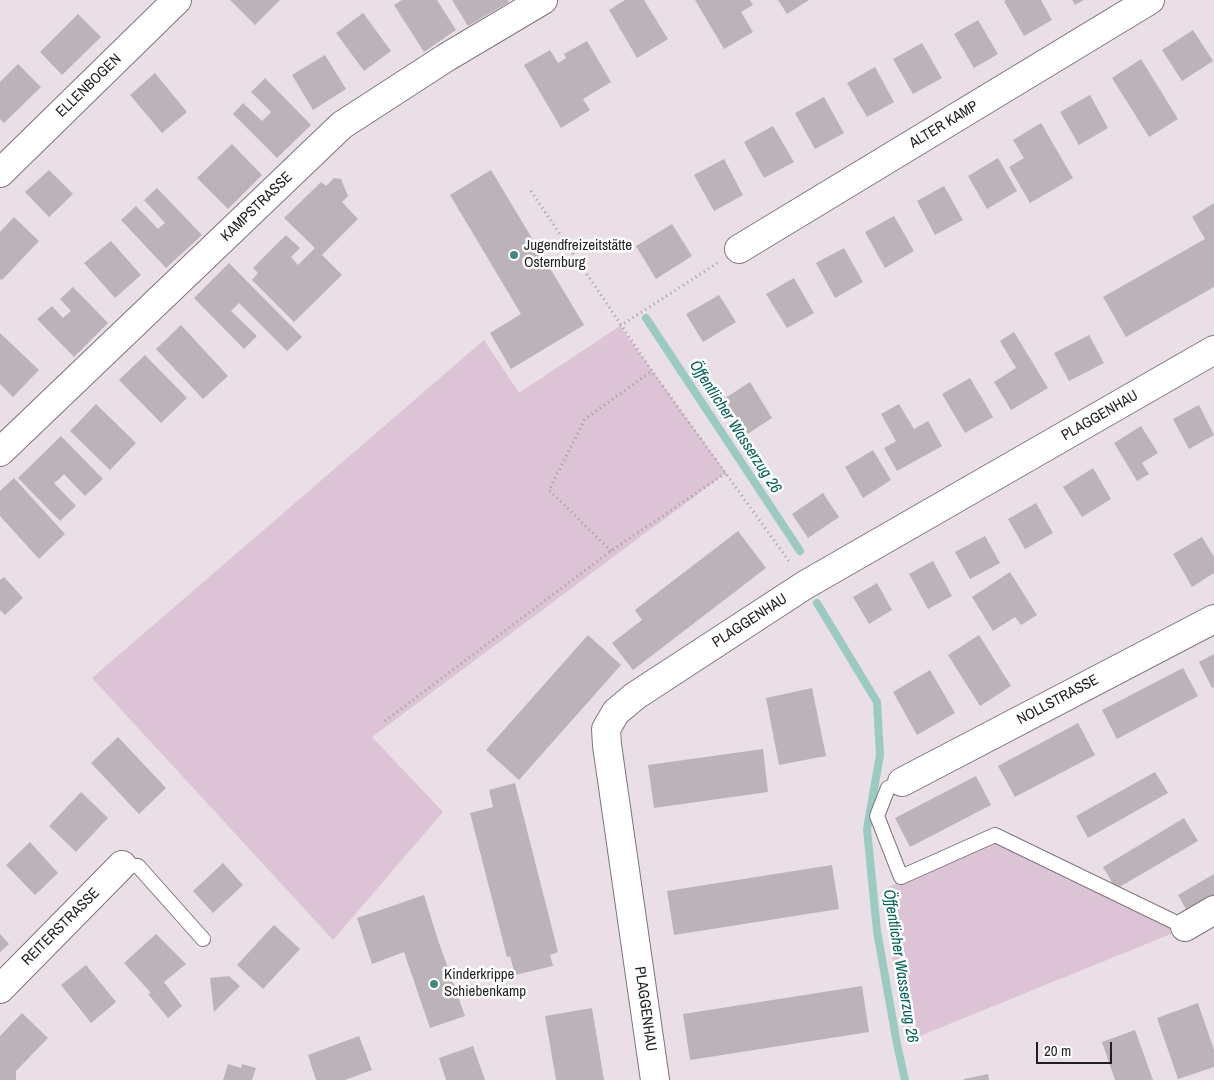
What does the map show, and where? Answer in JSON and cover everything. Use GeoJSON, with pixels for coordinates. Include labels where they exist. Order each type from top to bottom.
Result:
{"type":"FeatureCollection","features":[{"type":"Feature","properties":{"kind":"street","name":"ELLENBOGEN"},"geometry":{"type":"LineString","coordinates":[[0,173],[177,0]]}},
{"type":"Feature","properties":{"kind":"street","name":"KAMPSTRASSE"},"geometry":{"type":"LineString","coordinates":[[0,452],[342,125],[447,57],[543,0]]}},
{"type":"Feature","properties":{"kind":"street","name":"ALTER KAMP"},"geometry":{"type":"LineString","coordinates":[[739,249],[1150,0]]}},
{"type":"Feature","properties":{"kind":"street","name":"PLAGGENHAU"},"geometry":{"type":"LineString","coordinates":[[655,1080],[606,728],[616,712],[635,696],[805,584],[1214,350]]}},
{"type":"Feature","properties":{"kind":"street","name":"NOLLSTRASSE"},"geometry":{"type":"LineString","coordinates":[[902,782],[1214,619]]}},
{"type":"Feature","properties":{"kind":"street","name":"REITERSTRASSE"},"geometry":{"type":"LineString","coordinates":[[0,989],[122,865]]}},
{"type":"Feature","properties":{"kind":"street"},"geometry":{"type":"LineString","coordinates":[[1185,927],[1214,910]]}},
{"type":"Feature","properties":{"kind":"lane"},"geometry":{"type":"LineString","coordinates":[[902,782],[888,788],[877,816],[901,877],[995,835],[1185,927]]}},
{"type":"Feature","properties":{"kind":"lane"},"geometry":{"type":"LineString","coordinates":[[122,865],[138,866],[204,939]]}},
{"type":"Feature","properties":{"kind":"path"},"geometry":{"type":"LineString","coordinates":[[531,191],[620,326],[805,584]]}},
{"type":"Feature","properties":{"kind":"path"},"geometry":{"type":"LineString","coordinates":[[620,326],[739,249]]}},
{"type":"Feature","properties":{"kind":"path"},"geometry":{"type":"LineString","coordinates":[[612,551],[549,490],[585,419],[652,371]]}},
{"type":"Feature","properties":{"kind":"path"},"geometry":{"type":"LineString","coordinates":[[385,721],[612,551],[726,473]]}},
{"type":"Feature","properties":{"kind":"shaded area"},"geometry":{"type":"Polygon","coordinates":[[[620,326],[726,473],[372,737],[443,812],[333,940],[92,678],[484,340],[519,393],[620,326]]]}},
{"type":"Feature","properties":{"kind":"shaded area"},"geometry":{"type":"Polygon","coordinates":[[[996,838],[1183,929],[905,1042],[882,890],[996,838]]]}},
{"type":"Feature","properties":{"kind":"building"},"geometry":{"type":"Polygon","coordinates":[[[230,0],[280,0],[255,25],[230,0]]]}},
{"type":"Feature","properties":{"kind":"building"},"geometry":{"type":"Polygon","coordinates":[[[402,0],[437,0],[456,30],[424,52],[394,5],[402,0]]]}},
{"type":"Feature","properties":{"kind":"building"},"geometry":{"type":"Polygon","coordinates":[[[452,0],[508,0],[509,2],[468,26],[452,0]]]}},
{"type":"Feature","properties":{"kind":"building"},"geometry":{"type":"Polygon","coordinates":[[[625,0],[644,0],[668,39],[637,58],[609,10],[625,0]]]}},
{"type":"Feature","properties":{"kind":"building"},"geometry":{"type":"Polygon","coordinates":[[[695,0],[750,0],[753,5],[741,12],[753,32],[724,49],[695,0]]]}},
{"type":"Feature","properties":{"kind":"building"},"geometry":{"type":"Polygon","coordinates":[[[778,0],[809,0],[787,14],[778,0]]]}},
{"type":"Feature","properties":{"kind":"building"},"geometry":{"type":"Polygon","coordinates":[[[1041,0],[1052,20],[1024,36],[1004,1],[1041,0]]]}},
{"type":"Feature","properties":{"kind":"building"},"geometry":{"type":"Polygon","coordinates":[[[1072,0],[1084,0],[1075,5],[1072,0]]]}},
{"type":"Feature","properties":{"kind":"building"},"geometry":{"type":"Polygon","coordinates":[[[363,13],[391,51],[364,71],[336,33],[363,13]]]}},
{"type":"Feature","properties":{"kind":"building"},"geometry":{"type":"Polygon","coordinates":[[[78,14],[101,37],[62,75],[40,52],[78,14]]]}},
{"type":"Feature","properties":{"kind":"building"},"geometry":{"type":"Polygon","coordinates":[[[978,20],[998,54],[974,68],[954,34],[978,20]]]}},
{"type":"Feature","properties":{"kind":"building"},"geometry":{"type":"Polygon","coordinates":[[[1193,30],[1213,61],[1182,81],[1162,50],[1193,30]]]}},
{"type":"Feature","properties":{"kind":"building"},"geometry":{"type":"Polygon","coordinates":[[[587,41],[611,82],[583,99],[590,110],[561,128],[524,65],[550,50],[558,63],[566,58],[564,54],[587,41]]]}},
{"type":"Feature","properties":{"kind":"building"},"geometry":{"type":"Polygon","coordinates":[[[922,43],[942,78],[913,94],[893,59],[922,43]]]}},
{"type":"Feature","properties":{"kind":"building"},"geometry":{"type":"Polygon","coordinates":[[[325,55],[346,89],[313,110],[292,75],[325,55]]]}},
{"type":"Feature","properties":{"kind":"building"},"geometry":{"type":"Polygon","coordinates":[[[1141,59],[1178,119],[1149,137],[1112,78],[1141,59]]]}},
{"type":"Feature","properties":{"kind":"building"},"geometry":{"type":"Polygon","coordinates":[[[18,64],[41,87],[4,123],[0,119],[0,82],[18,64]]]}},
{"type":"Feature","properties":{"kind":"building"},"geometry":{"type":"Polygon","coordinates":[[[875,67],[894,102],[867,117],[847,83],[875,67]]]}},
{"type":"Feature","properties":{"kind":"building"},"geometry":{"type":"Polygon","coordinates":[[[155,73],[187,112],[162,133],[130,95],[155,73]]]}},
{"type":"Feature","properties":{"kind":"building"},"geometry":{"type":"Polygon","coordinates":[[[265,78],[311,125],[277,158],[233,114],[243,103],[262,121],[271,112],[251,92],[265,78]]]}},
{"type":"Feature","properties":{"kind":"building"},"geometry":{"type":"Polygon","coordinates":[[[1090,95],[1108,128],[1079,145],[1060,112],[1090,95]]]}},
{"type":"Feature","properties":{"kind":"building"},"geometry":{"type":"Polygon","coordinates":[[[824,97],[844,133],[815,149],[795,113],[824,97]]]}},
{"type":"Feature","properties":{"kind":"building"},"geometry":{"type":"Polygon","coordinates":[[[1041,123],[1073,178],[1030,203],[1009,167],[1024,158],[1013,140],[1041,123]]]}},
{"type":"Feature","properties":{"kind":"building"},"geometry":{"type":"Polygon","coordinates":[[[773,126],[794,162],[764,178],[744,142],[773,126]]]}},
{"type":"Feature","properties":{"kind":"building"},"geometry":{"type":"Polygon","coordinates":[[[232,144],[262,175],[228,209],[197,178],[232,144]]]}},
{"type":"Feature","properties":{"kind":"building"},"geometry":{"type":"Polygon","coordinates":[[[998,158],[1017,191],[987,209],[968,176],[998,158]]]}},
{"type":"Feature","properties":{"kind":"building"},"geometry":{"type":"Polygon","coordinates":[[[724,159],[743,195],[714,211],[694,175],[724,159]]]}},
{"type":"Feature","properties":{"kind":"building"},"geometry":{"type":"Polygon","coordinates":[[[49,170],[73,194],[49,217],[25,192],[49,170]]]}},
{"type":"Feature","properties":{"kind":"building","name":"Jugendfreizeitstätte Osternburg"},"geometry":{"type":"Polygon","coordinates":[[[491,170],[584,325],[511,369],[490,333],[521,314],[450,195],[491,170]]]}},
{"type":"Feature","properties":{"kind":"building"},"geometry":{"type":"Polygon","coordinates":[[[334,178],[341,179],[348,196],[342,202],[358,219],[322,255],[342,275],[294,322],[252,280],[258,273],[253,268],[286,235],[300,248],[291,257],[298,265],[315,248],[284,218],[321,182],[326,186],[334,178]]]}},
{"type":"Feature","properties":{"kind":"building"},"geometry":{"type":"Polygon","coordinates":[[[944,186],[963,220],[935,235],[917,201],[944,186]]]}},
{"type":"Feature","properties":{"kind":"building"},"geometry":{"type":"Polygon","coordinates":[[[157,188],[202,235],[166,268],[121,220],[136,206],[158,229],[165,223],[144,200],[157,188]]]}},
{"type":"Feature","properties":{"kind":"building"},"geometry":{"type":"Polygon","coordinates":[[[1214,203],[1214,287],[1126,337],[1103,297],[1205,239],[1192,217],[1214,203]]]}},
{"type":"Feature","properties":{"kind":"building"},"geometry":{"type":"Polygon","coordinates":[[[894,216],[914,251],[885,268],[865,232],[894,216]]]}},
{"type":"Feature","properties":{"kind":"building"},"geometry":{"type":"Polygon","coordinates":[[[14,217],[39,241],[2,280],[0,279],[0,232],[14,217]]]}},
{"type":"Feature","properties":{"kind":"building"},"geometry":{"type":"Polygon","coordinates":[[[672,224],[692,256],[656,279],[636,246],[672,224]]]}},
{"type":"Feature","properties":{"kind":"building"},"geometry":{"type":"Polygon","coordinates":[[[111,241],[141,275],[115,298],[84,263],[111,241]]]}},
{"type":"Feature","properties":{"kind":"building"},"geometry":{"type":"Polygon","coordinates":[[[844,248],[863,282],[835,298],[816,263],[844,248]]]}},
{"type":"Feature","properties":{"kind":"building"},"geometry":{"type":"Polygon","coordinates":[[[229,263],[302,337],[287,351],[239,303],[231,311],[257,336],[244,349],[194,298],[229,263]]]}},
{"type":"Feature","properties":{"kind":"building"},"geometry":{"type":"Polygon","coordinates":[[[794,278],[814,313],[787,328],[766,294],[794,278]]]}},
{"type":"Feature","properties":{"kind":"building"},"geometry":{"type":"Polygon","coordinates":[[[73,287],[108,323],[74,357],[37,319],[52,306],[63,318],[71,311],[60,299],[73,287]]]}},
{"type":"Feature","properties":{"kind":"building"},"geometry":{"type":"Polygon","coordinates":[[[719,295],[736,322],[703,342],[686,314],[719,295]]]}},
{"type":"Feature","properties":{"kind":"building"},"geometry":{"type":"Polygon","coordinates":[[[181,325],[228,376],[203,399],[156,349],[181,325]]]}},
{"type":"Feature","properties":{"kind":"building"},"geometry":{"type":"Polygon","coordinates":[[[1014,332],[1048,388],[1011,410],[994,382],[1016,368],[1000,341],[1014,332]]]}},
{"type":"Feature","properties":{"kind":"building"},"geometry":{"type":"Polygon","coordinates":[[[0,333],[39,370],[13,397],[0,384],[0,333]]]}},
{"type":"Feature","properties":{"kind":"building"},"geometry":{"type":"Polygon","coordinates":[[[1089,335],[1104,363],[1069,381],[1054,353],[1089,335]]]}},
{"type":"Feature","properties":{"kind":"building"},"geometry":{"type":"Polygon","coordinates":[[[145,355],[187,398],[161,423],[119,380],[145,355]]]}},
{"type":"Feature","properties":{"kind":"building"},"geometry":{"type":"Polygon","coordinates":[[[970,378],[993,417],[965,433],[942,394],[970,378]]]}},
{"type":"Feature","properties":{"kind":"building"},"geometry":{"type":"Polygon","coordinates":[[[750,382],[772,418],[746,435],[724,399],[750,382]]]}},
{"type":"Feature","properties":{"kind":"building"},"geometry":{"type":"Polygon","coordinates":[[[96,404],[136,443],[110,470],[70,431],[96,404]]]}},
{"type":"Feature","properties":{"kind":"building"},"geometry":{"type":"Polygon","coordinates":[[[899,404],[914,429],[928,421],[942,446],[897,471],[884,448],[896,441],[881,414],[899,404]]]}},
{"type":"Feature","properties":{"kind":"building"},"geometry":{"type":"Polygon","coordinates":[[[1199,405],[1214,435],[1189,449],[1173,419],[1199,405]]]}},
{"type":"Feature","properties":{"kind":"building"},"geometry":{"type":"Polygon","coordinates":[[[1141,426],[1158,453],[1142,463],[1149,474],[1137,481],[1114,443],[1141,426]]]}},
{"type":"Feature","properties":{"kind":"building"},"geometry":{"type":"Polygon","coordinates":[[[61,436],[103,479],[85,496],[64,474],[54,483],[76,506],[60,521],[18,478],[61,436]]]}},
{"type":"Feature","properties":{"kind":"building"},"geometry":{"type":"Polygon","coordinates":[[[873,450],[891,480],[863,498],[845,467],[873,450]]]}},
{"type":"Feature","properties":{"kind":"building"},"geometry":{"type":"Polygon","coordinates":[[[1093,468],[1111,499],[1082,517],[1063,487],[1093,468]]]}},
{"type":"Feature","properties":{"kind":"building"},"geometry":{"type":"Polygon","coordinates":[[[14,478],[65,534],[39,559],[0,516],[0,491],[14,478]]]}},
{"type":"Feature","properties":{"kind":"building"},"geometry":{"type":"Polygon","coordinates":[[[823,493],[839,517],[808,538],[792,514],[823,493]]]}},
{"type":"Feature","properties":{"kind":"building"},"geometry":{"type":"Polygon","coordinates":[[[1036,503],[1053,533],[1025,549],[1008,519],[1036,503]]]}},
{"type":"Feature","properties":{"kind":"building"},"geometry":{"type":"Polygon","coordinates":[[[738,531],[766,568],[633,670],[612,643],[642,620],[635,610],[738,531]]]}},
{"type":"Feature","properties":{"kind":"building"},"geometry":{"type":"Polygon","coordinates":[[[985,536],[1000,563],[970,579],[955,552],[985,536]]]}},
{"type":"Feature","properties":{"kind":"building"},"geometry":{"type":"Polygon","coordinates":[[[1202,537],[1214,557],[1214,573],[1192,587],[1173,554],[1202,537]]]}},
{"type":"Feature","properties":{"kind":"building"},"geometry":{"type":"Polygon","coordinates":[[[933,561],[952,596],[928,609],[909,574],[933,561]]]}},
{"type":"Feature","properties":{"kind":"building"},"geometry":{"type":"Polygon","coordinates":[[[1010,572],[1037,615],[1021,625],[1015,617],[993,631],[972,597],[1010,572]]]}},
{"type":"Feature","properties":{"kind":"building"},"geometry":{"type":"Polygon","coordinates":[[[4,577],[23,598],[5,615],[0,610],[0,580],[4,577]]]}},
{"type":"Feature","properties":{"kind":"building"},"geometry":{"type":"Polygon","coordinates":[[[877,583],[892,610],[869,624],[853,597],[877,583]]]}},
{"type":"Feature","properties":{"kind":"building"},"geometry":{"type":"Polygon","coordinates":[[[588,635],[621,665],[519,780],[486,750],[588,635]]]}},
{"type":"Feature","properties":{"kind":"building"},"geometry":{"type":"Polygon","coordinates":[[[979,635],[1011,686],[980,706],[948,655],[979,635]]]}},
{"type":"Feature","properties":{"kind":"building"},"geometry":{"type":"Polygon","coordinates":[[[1214,654],[1214,687],[1212,688],[1199,662],[1214,654]]]}},
{"type":"Feature","properties":{"kind":"building"},"geometry":{"type":"Polygon","coordinates":[[[1183,668],[1198,696],[1117,739],[1102,710],[1183,668]]]}},
{"type":"Feature","properties":{"kind":"building"},"geometry":{"type":"Polygon","coordinates":[[[930,670],[955,713],[917,735],[893,692],[930,670]]]}},
{"type":"Feature","properties":{"kind":"building"},"geometry":{"type":"Polygon","coordinates":[[[812,688],[826,756],[779,765],[766,698],[812,688]]]}},
{"type":"Feature","properties":{"kind":"building"},"geometry":{"type":"Polygon","coordinates":[[[1078,723],[1095,755],[1015,797],[998,766],[1078,723]]]}},
{"type":"Feature","properties":{"kind":"building"},"geometry":{"type":"Polygon","coordinates":[[[118,737],[166,788],[139,814],[91,763],[118,737]]]}},
{"type":"Feature","properties":{"kind":"building"},"geometry":{"type":"Polygon","coordinates":[[[763,749],[768,792],[654,808],[648,765],[763,749]]]}},
{"type":"Feature","properties":{"kind":"building"},"geometry":{"type":"Polygon","coordinates":[[[1155,772],[1168,793],[1088,838],[1076,816],[1155,772]]]}},
{"type":"Feature","properties":{"kind":"building"},"geometry":{"type":"Polygon","coordinates":[[[976,776],[991,805],[910,847],[895,818],[976,776]]]}},
{"type":"Feature","properties":{"kind":"building"},"geometry":{"type":"Polygon","coordinates":[[[515,783],[558,952],[550,955],[553,966],[515,975],[510,956],[507,957],[470,813],[493,807],[489,790],[515,783]]]}},
{"type":"Feature","properties":{"kind":"building"},"geometry":{"type":"Polygon","coordinates":[[[81,792],[108,818],[76,852],[49,826],[81,792]]]}},
{"type":"Feature","properties":{"kind":"building"},"geometry":{"type":"Polygon","coordinates":[[[1184,818],[1198,841],[1116,889],[1103,867],[1184,818]]]}},
{"type":"Feature","properties":{"kind":"building"},"geometry":{"type":"Polygon","coordinates":[[[30,842],[58,873],[35,895],[6,865],[30,842]]]}},
{"type":"Feature","properties":{"kind":"building"},"geometry":{"type":"Polygon","coordinates":[[[223,863],[243,885],[213,913],[193,891],[223,863]]]}},
{"type":"Feature","properties":{"kind":"building"},"geometry":{"type":"Polygon","coordinates":[[[832,865],[839,909],[674,935],[667,891],[832,865]]]}},
{"type":"Feature","properties":{"kind":"building"},"geometry":{"type":"Polygon","coordinates":[[[1214,874],[1214,907],[1192,920],[1178,895],[1214,874]]]}},
{"type":"Feature","properties":{"kind":"building"},"geometry":{"type":"Polygon","coordinates":[[[424,895],[465,1016],[430,1028],[404,952],[372,964],[357,918],[424,895]]]}},
{"type":"Feature","properties":{"kind":"building"},"geometry":{"type":"Polygon","coordinates":[[[274,925],[300,949],[263,989],[237,965],[274,925]]]}},
{"type":"Feature","properties":{"kind":"building"},"geometry":{"type":"Polygon","coordinates":[[[0,934],[9,944],[0,952],[0,934]]]}},
{"type":"Feature","properties":{"kind":"building"},"geometry":{"type":"Polygon","coordinates":[[[156,934],[186,964],[164,982],[182,1006],[168,1018],[148,994],[151,993],[124,963],[156,934]]]}},
{"type":"Feature","properties":{"kind":"building"},"geometry":{"type":"Polygon","coordinates":[[[86,965],[116,1002],[91,1023],[61,985],[86,965]]]}},
{"type":"Feature","properties":{"kind":"building"},"geometry":{"type":"Polygon","coordinates":[[[229,976],[240,986],[214,1012],[210,978],[229,976]]]}},
{"type":"Feature","properties":{"kind":"building"},"geometry":{"type":"Polygon","coordinates":[[[862,986],[869,1032],[690,1060],[683,1014],[862,986]]]}},
{"type":"Feature","properties":{"kind":"building"},"geometry":{"type":"Polygon","coordinates":[[[1198,1003],[1214,1050],[1214,1067],[1178,1079],[1157,1018],[1198,1003]]]}},
{"type":"Feature","properties":{"kind":"building"},"geometry":{"type":"Polygon","coordinates":[[[592,1008],[604,1080],[556,1080],[545,1016],[592,1008]]]}},
{"type":"Feature","properties":{"kind":"building"},"geometry":{"type":"Polygon","coordinates":[[[22,1013],[48,1038],[16,1071],[16,1080],[0,1080],[0,1036],[22,1013]]]}},
{"type":"Feature","properties":{"kind":"building"},"geometry":{"type":"Polygon","coordinates":[[[1135,1030],[1153,1080],[1115,1080],[1102,1042],[1135,1030]]]}},
{"type":"Feature","properties":{"kind":"building"},"geometry":{"type":"Polygon","coordinates":[[[359,1036],[372,1070],[345,1080],[316,1080],[308,1055],[359,1036]]]}},
{"type":"Feature","properties":{"kind":"building"},"geometry":{"type":"Polygon","coordinates":[[[473,1046],[485,1080],[446,1080],[439,1058],[473,1046]]]}},
{"type":"Feature","properties":{"kind":"building"},"geometry":{"type":"Polygon","coordinates":[[[228,1064],[241,1068],[242,1064],[256,1068],[252,1080],[223,1080],[228,1064]]]}},
{"type":"Feature","properties":{"kind":"building"},"geometry":{"type":"Polygon","coordinates":[[[988,1074],[989,1080],[964,1080],[964,1079],[988,1074]]]}},
{"type":"Feature","properties":{"kind":"waterway","name":"Öffentlicher Wasserzug 26"},"geometry":{"type":"LineString","coordinates":[[646,318],[800,551]]}},
{"type":"Feature","properties":{"kind":"waterway","name":"Öffentlicher Wasserzug 26"},"geometry":{"type":"LineString","coordinates":[[817,603],[877,702],[880,755],[867,829],[877,931],[905,1080]]}},
{"type":"Feature","properties":{"kind":"place","name":"Jugendfreizeitstätte Osternburg"},"geometry":{"type":"Point","coordinates":[514,255]}},
{"type":"Feature","properties":{"kind":"place","name":"Kinderkrippe Schiebenkamp"},"geometry":{"type":"Point","coordinates":[434,984]}}]}
